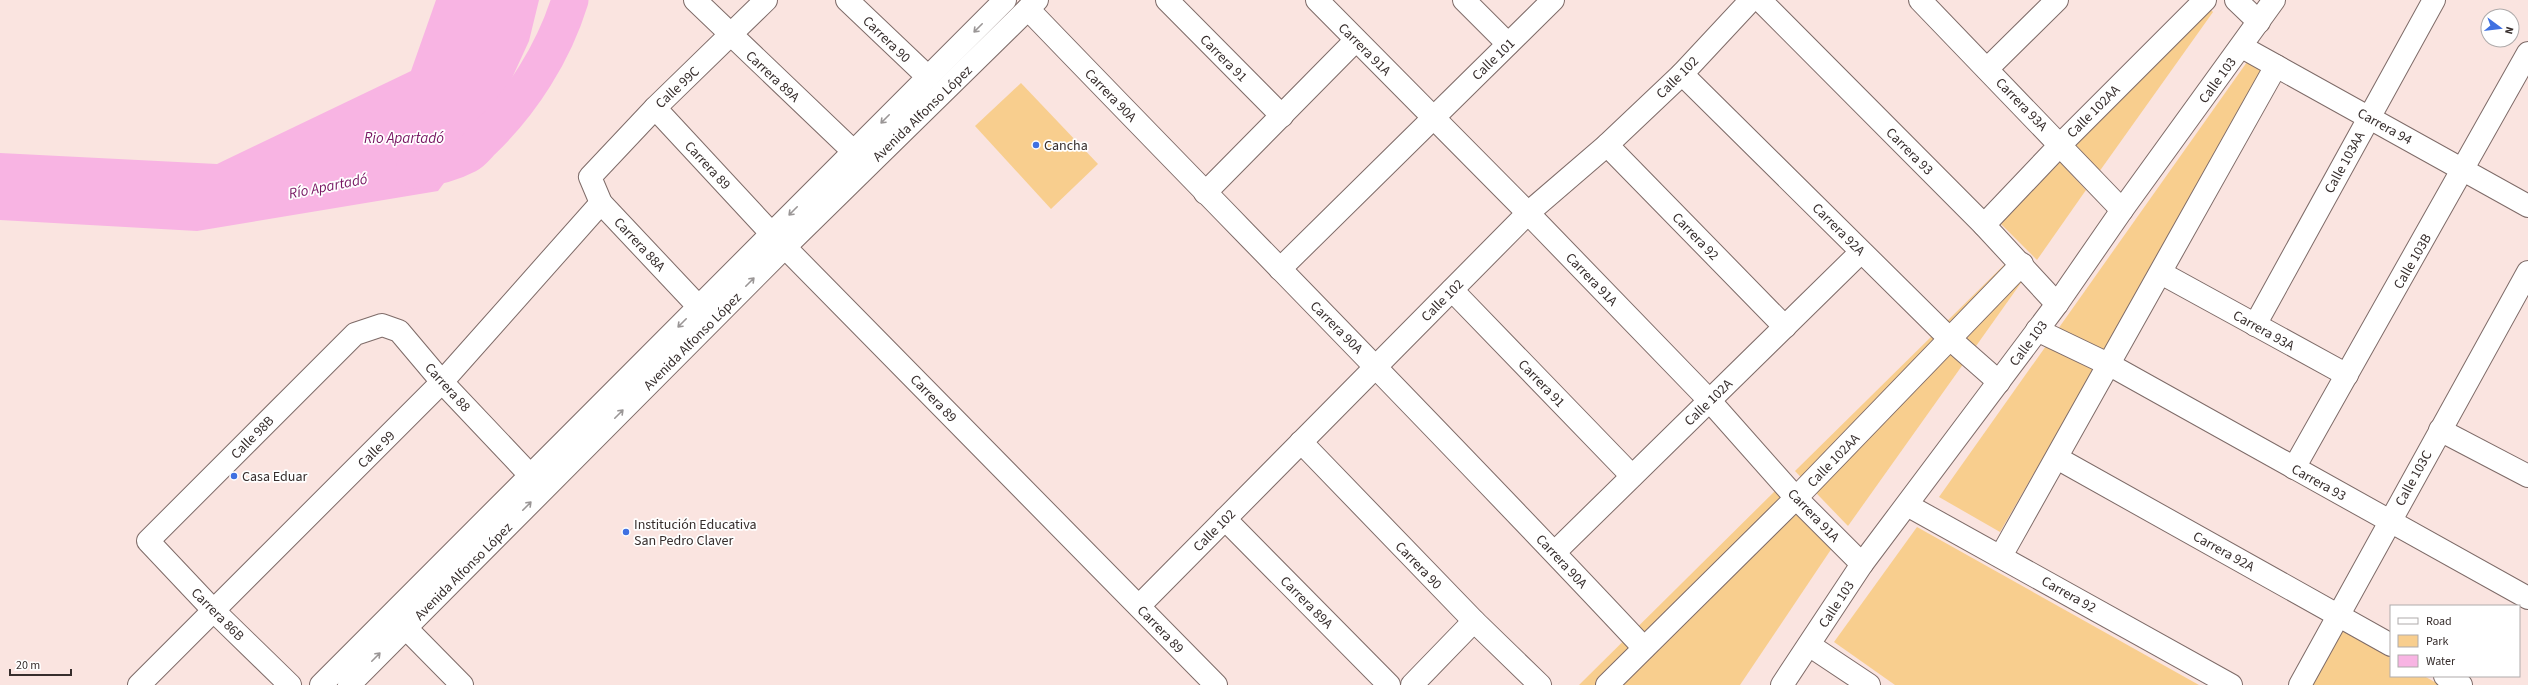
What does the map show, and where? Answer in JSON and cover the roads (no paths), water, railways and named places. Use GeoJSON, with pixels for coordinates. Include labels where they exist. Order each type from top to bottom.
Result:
{"type":"FeatureCollection","features":[{"type":"Feature","properties":{"kind":"street","name":"Carrera 89A"},"geometry":{"type":"LineString","coordinates":[[695,0],[853,152]]}},
{"type":"Feature","properties":{"kind":"street","name":"Calle 99C"},"geometry":{"type":"LineString","coordinates":[[590,177],[655,108],[731,36],[766,0]]}},
{"type":"Feature","properties":{"kind":"street","name":"Carrera 90"},"geometry":{"type":"LineString","coordinates":[[847,0],[928,77]]}},
{"type":"Feature","properties":{"kind":"street","name":"Avenida Alfonso López"},"geometry":{"type":"LineString","coordinates":[[349,685],[399,621],[530,475],[698,306],[778,240],[853,152],[1005,0]]}},
{"type":"Feature","properties":{"kind":"street","name":"Carrera 91"},"geometry":{"type":"LineString","coordinates":[[1167,0],[1282,116]]}},
{"type":"Feature","properties":{"kind":"street","name":"Carrera 91A"},"geometry":{"type":"LineString","coordinates":[[1317,0],[1528,213],[1709,400],[1796,498],[1862,564]]}},
{"type":"Feature","properties":{"kind":"street"},"geometry":{"type":"LineString","coordinates":[[1464,0],[1508,44]]}},
{"type":"Feature","properties":{"kind":"street","name":"Calle 101"},"geometry":{"type":"LineString","coordinates":[[1280,269],[1432,117],[1554,0]]}},
{"type":"Feature","properties":{"kind":"street","name":"Calle 102"},"geometry":{"type":"LineString","coordinates":[[1139,606],[1528,213],[1607,145],[1682,74],[1751,0]]}},
{"type":"Feature","properties":{"kind":"street","name":"Carrera 93"},"geometry":{"type":"LineString","coordinates":[[1760,0],[1984,225],[2022,264],[2057,304]]}},
{"type":"Feature","properties":{"kind":"street","name":"Carrera 93A"},"geometry":{"type":"LineString","coordinates":[[1920,0],[2122,210]]}},
{"type":"Feature","properties":{"kind":"street"},"geometry":{"type":"LineString","coordinates":[[1988,69],[2057,0]]}},
{"type":"Feature","properties":{"kind":"street","name":"Calle 102AA"},"geometry":{"type":"LineString","coordinates":[[1984,225],[2060,144],[2205,0]]}},
{"type":"Feature","properties":{"kind":"street"},"geometry":{"type":"LineString","coordinates":[[2236,0],[2259,22]]}},
{"type":"Feature","properties":{"kind":"street","name":"Calle 103"},"geometry":{"type":"LineString","coordinates":[[1782,685],[1862,564],[2057,304],[2122,210],[2242,47],[2274,0]]}},
{"type":"Feature","properties":{"kind":"street","name":"Calle 103AA"},"geometry":{"type":"LineString","coordinates":[[2255,324],[2434,0]]}},
{"type":"Feature","properties":{"kind":"street","name":"Avenida Alfonso López"},"geometry":{"type":"LineString","coordinates":[[321,685],[399,621],[778,240],[1033,4]]}},
{"type":"Feature","properties":{"kind":"street","name":"Carrera 90A"},"geometry":{"type":"LineString","coordinates":[[1033,4],[1205,193],[1376,366],[1555,552],[1644,648]]}},
{"type":"Feature","properties":{"kind":"street"},"geometry":{"type":"LineString","coordinates":[[1205,193],[1356,40]]}},
{"type":"Feature","properties":{"kind":"street","name":"Carrera 94"},"geometry":{"type":"LineString","coordinates":[[2242,47],[2528,206]]}},
{"type":"Feature","properties":{"kind":"street","name":"Calle 103B"},"geometry":{"type":"LineString","coordinates":[[2294,468],[2528,53]]}},
{"type":"Feature","properties":{"kind":"street"},"geometry":{"type":"LineString","coordinates":[[2001,556],[2110,366],[2276,66]]}},
{"type":"Feature","properties":{"kind":"street","name":"Carrera 92A"},"geometry":{"type":"LineString","coordinates":[[1682,74],[1861,252],[1950,338],[1999,382]]}},
{"type":"Feature","properties":{"kind":"street","name":"Carrera 89"},"geometry":{"type":"LineString","coordinates":[[655,108],[778,240],[1216,685]]}},
{"type":"Feature","properties":{"kind":"street","name":"Carrera 92"},"geometry":{"type":"LineString","coordinates":[[1607,145],[1785,326]]}},
{"type":"Feature","properties":{"kind":"street","name":"Carrera 88A"},"geometry":{"type":"LineString","coordinates":[[590,177],[601,203],[698,306]]}},
{"type":"Feature","properties":{"kind":"street","name":"Calle 99"},"geometry":{"type":"LineString","coordinates":[[139,685],[215,612],[442,382],[601,203]]}},
{"type":"Feature","properties":{"kind":"street","name":"Calle 102A"},"geometry":{"type":"LineString","coordinates":[[1555,552],[1861,252]]}},
{"type":"Feature","properties":{"kind":"street","name":"Calle 102AA"},"geometry":{"type":"LineString","coordinates":[[1606,685],[1796,498],[2022,264]]}},
{"type":"Feature","properties":{"kind":"street","name":"Calle 103C"},"geometry":{"type":"LineString","coordinates":[[2300,685],[2389,521],[2528,272]]}},
{"type":"Feature","properties":{"kind":"street","name":"Carrera 93A"},"geometry":{"type":"LineString","coordinates":[[2161,273],[2347,375]]}},
{"type":"Feature","properties":{"kind":"street","name":"Carrera 91"},"geometry":{"type":"LineString","coordinates":[[1452,290],[1632,476]]}},
{"type":"Feature","properties":{"kind":"street","name":"Carrera 88"},"geometry":{"type":"LineString","coordinates":[[355,334],[382,325],[399,331],[442,382],[530,475]]}},
{"type":"Feature","properties":{"kind":"street","name":"Carrera 93"},"geometry":{"type":"LineString","coordinates":[[2037,330],[2110,366],[2528,598]]}},
{"type":"Feature","properties":{"kind":"street","name":"Calle 98B"},"geometry":{"type":"LineString","coordinates":[[148,541],[355,334]]}},
{"type":"Feature","properties":{"kind":"street"},"geometry":{"type":"LineString","coordinates":[[2440,430],[2528,476]]}},
{"type":"Feature","properties":{"kind":"street","name":"Carrera 90"},"geometry":{"type":"LineString","coordinates":[[1301,442],[1474,621],[1540,685]]}},
{"type":"Feature","properties":{"kind":"street","name":"Carrera 92A"},"geometry":{"type":"LineString","coordinates":[[2057,458],[2390,644]]}},
{"type":"Feature","properties":{"kind":"street","name":"Carrera 92"},"geometry":{"type":"LineString","coordinates":[[1907,505],[2231,685]]}},
{"type":"Feature","properties":{"kind":"street","name":"Carrera 89A"},"geometry":{"type":"LineString","coordinates":[[1225,519],[1389,685]]}},
{"type":"Feature","properties":{"kind":"street","name":"Carrera 86B"},"geometry":{"type":"LineString","coordinates":[[148,541],[215,612],[290,685]]}},
{"type":"Feature","properties":{"kind":"street"},"geometry":{"type":"LineString","coordinates":[[399,621],[462,685]]}},
{"type":"Feature","properties":{"kind":"street"},"geometry":{"type":"LineString","coordinates":[[1412,685],[1474,621]]}},
{"type":"Feature","properties":{"kind":"street"},"geometry":{"type":"LineString","coordinates":[[1809,645],[1869,685]]}},
{"type":"Feature","properties":{"kind":"street"},"geometry":{"type":"LineString","coordinates":[[2447,677],[2461,685]]}},
{"type":"Feature","properties":{"kind":"water","name":"Rio Apartadó"},"geometry":{"type":"Polygon","coordinates":[[[436,0],[539,0],[529,41],[496,113],[438,191],[197,231],[0,220],[0,153],[217,164],[411,71],[436,0]]]}},
{"type":"Feature","properties":{"kind":"waterway","name":"Río Apartadó"},"geometry":{"type":"LineString","coordinates":[[414,170],[441,165],[467,155],[497,126],[535,76],[555,39],[570,0]]}},
{"type":"Feature","properties":{"kind":"place","name":"Cancha"},"geometry":{"type":"Point","coordinates":[1036,145]}},
{"type":"Feature","properties":{"kind":"place","name":"Casa Eduar"},"geometry":{"type":"Point","coordinates":[234,476]}},
{"type":"Feature","properties":{"kind":"place","name":"Institución Educativa San Pedro Claver"},"geometry":{"type":"Point","coordinates":[626,532]}}]}
